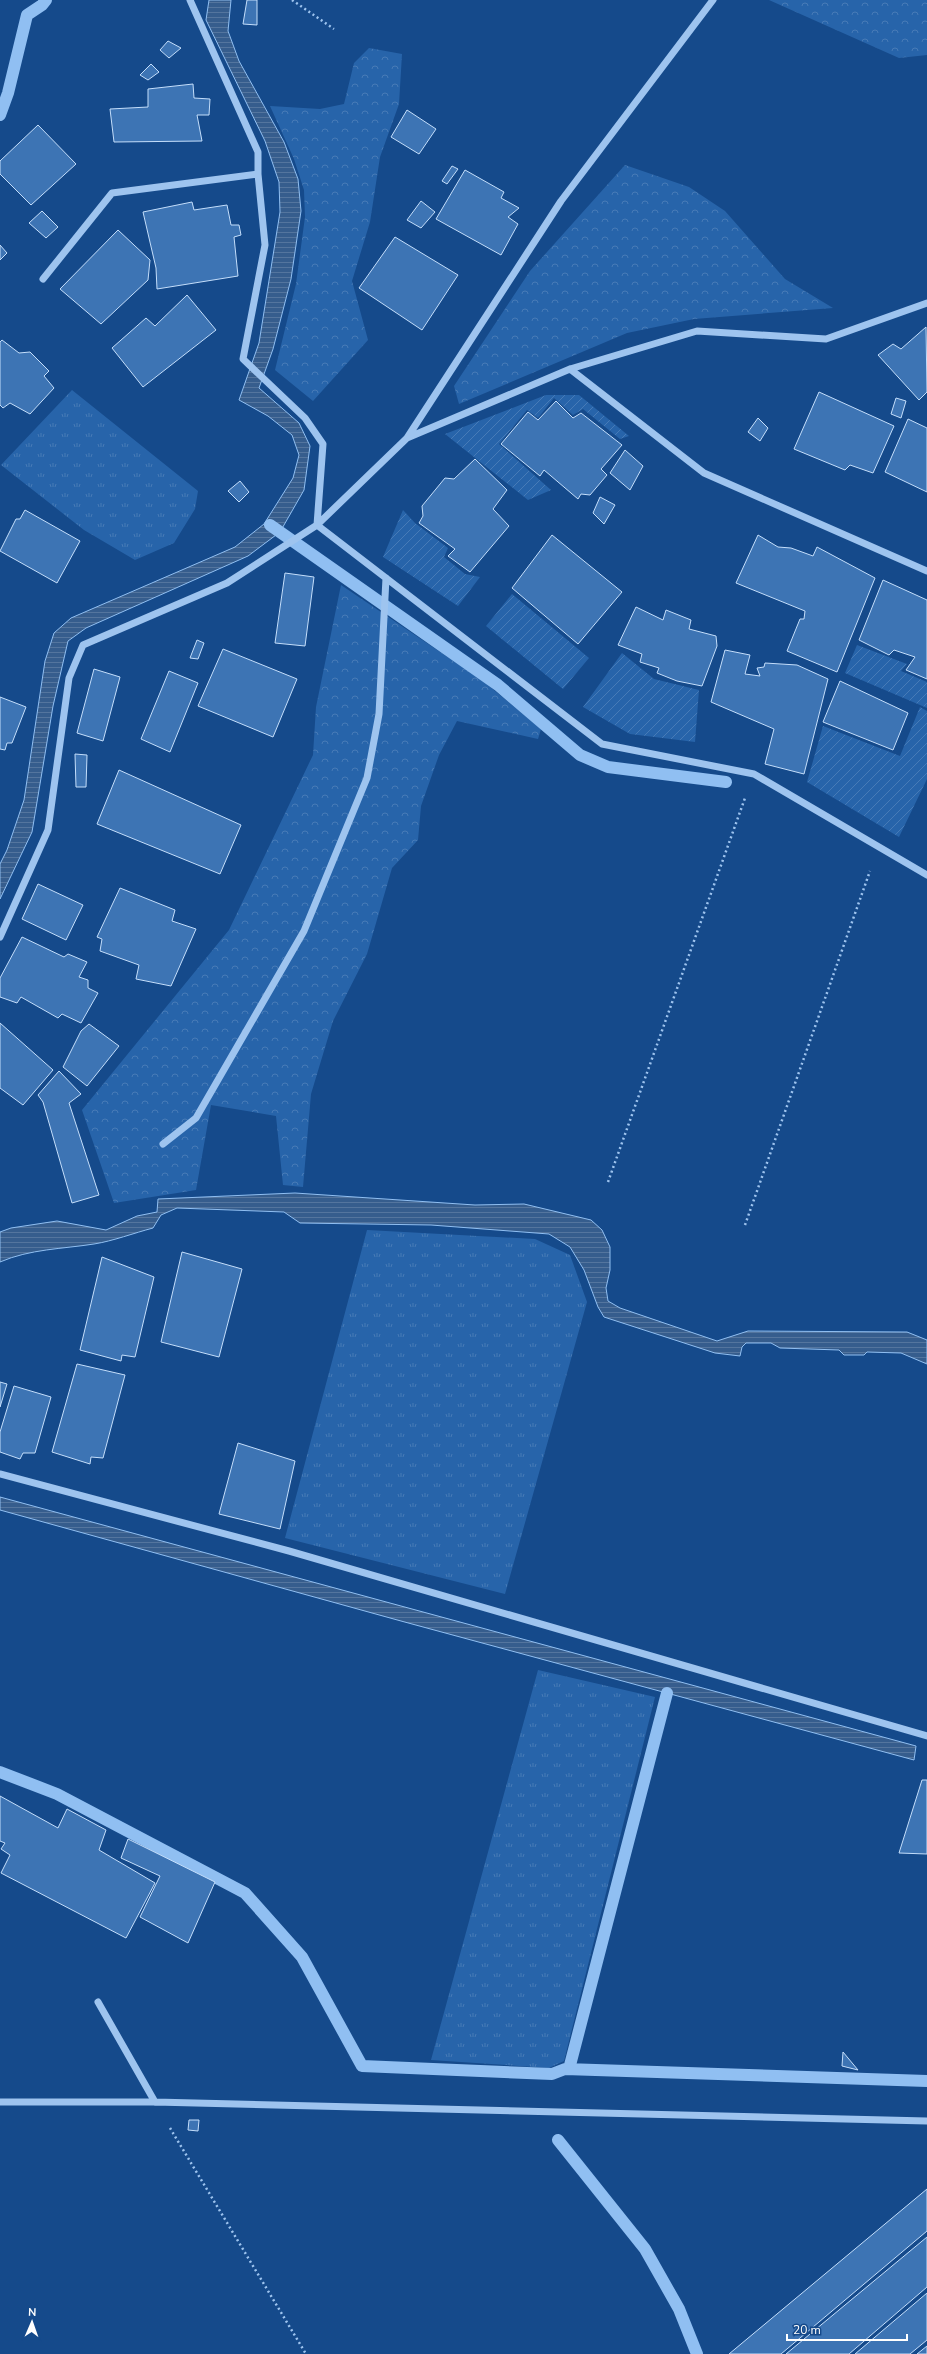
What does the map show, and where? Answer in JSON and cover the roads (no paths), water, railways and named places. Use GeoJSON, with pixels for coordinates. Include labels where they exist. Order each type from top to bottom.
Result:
{"type":"FeatureCollection","features":[{"type":"Feature","properties":{"kind":"street"},"geometry":{"type":"LineString","coordinates":[[190,0],[258,152],[258,174],[265,244],[243,359],[305,418],[323,444],[317,525]]}},
{"type":"Feature","properties":{"kind":"street"},"geometry":{"type":"LineString","coordinates":[[0,937],[2,926],[48,830],[69,678],[84,645],[227,582],[317,525],[407,438],[561,201],[713,0]]}},
{"type":"Feature","properties":{"kind":"street"},"geometry":{"type":"LineString","coordinates":[[43,279],[112,193],[258,174]]}},
{"type":"Feature","properties":{"kind":"street"},"geometry":{"type":"LineString","coordinates":[[407,438],[570,369],[697,331],[826,339],[927,303]]}},
{"type":"Feature","properties":{"kind":"street"},"geometry":{"type":"LineString","coordinates":[[570,369],[704,474],[927,571]]}},
{"type":"Feature","properties":{"kind":"street"},"geometry":{"type":"LineString","coordinates":[[317,525],[602,744],[754,774],[927,875]]}},
{"type":"Feature","properties":{"kind":"street"},"geometry":{"type":"LineString","coordinates":[[163,1144],[196,1118],[304,931],[367,778],[378,714],[386,578]]}},
{"type":"Feature","properties":{"kind":"street"},"geometry":{"type":"LineString","coordinates":[[0,1474],[289,1552],[927,1736]]}},
{"type":"Feature","properties":{"kind":"street"},"geometry":{"type":"LineString","coordinates":[[98,2002],[155,2102]]}},
{"type":"Feature","properties":{"kind":"street"},"geometry":{"type":"LineString","coordinates":[[0,2102],[155,2102],[927,2122]]}},
{"type":"Feature","properties":{"kind":"waterway"},"geometry":{"type":"LineString","coordinates":[[0,115],[8,93],[27,15],[42,5],[46,0]]}},
{"type":"Feature","properties":{"kind":"waterway"},"geometry":{"type":"LineString","coordinates":[[270,525],[498,685],[580,755],[608,767],[726,782]]}},
{"type":"Feature","properties":{"kind":"waterway"},"geometry":{"type":"LineString","coordinates":[[569,2069],[667,1693]]}},
{"type":"Feature","properties":{"kind":"waterway"},"geometry":{"type":"LineString","coordinates":[[0,1772],[57,1794],[245,1893],[302,1957],[362,2066],[552,2074],[565,2069],[927,2081]]}},
{"type":"Feature","properties":{"kind":"waterway"},"geometry":{"type":"LineString","coordinates":[[558,2140],[645,2249],[679,2309],[697,2354]]}}]}
